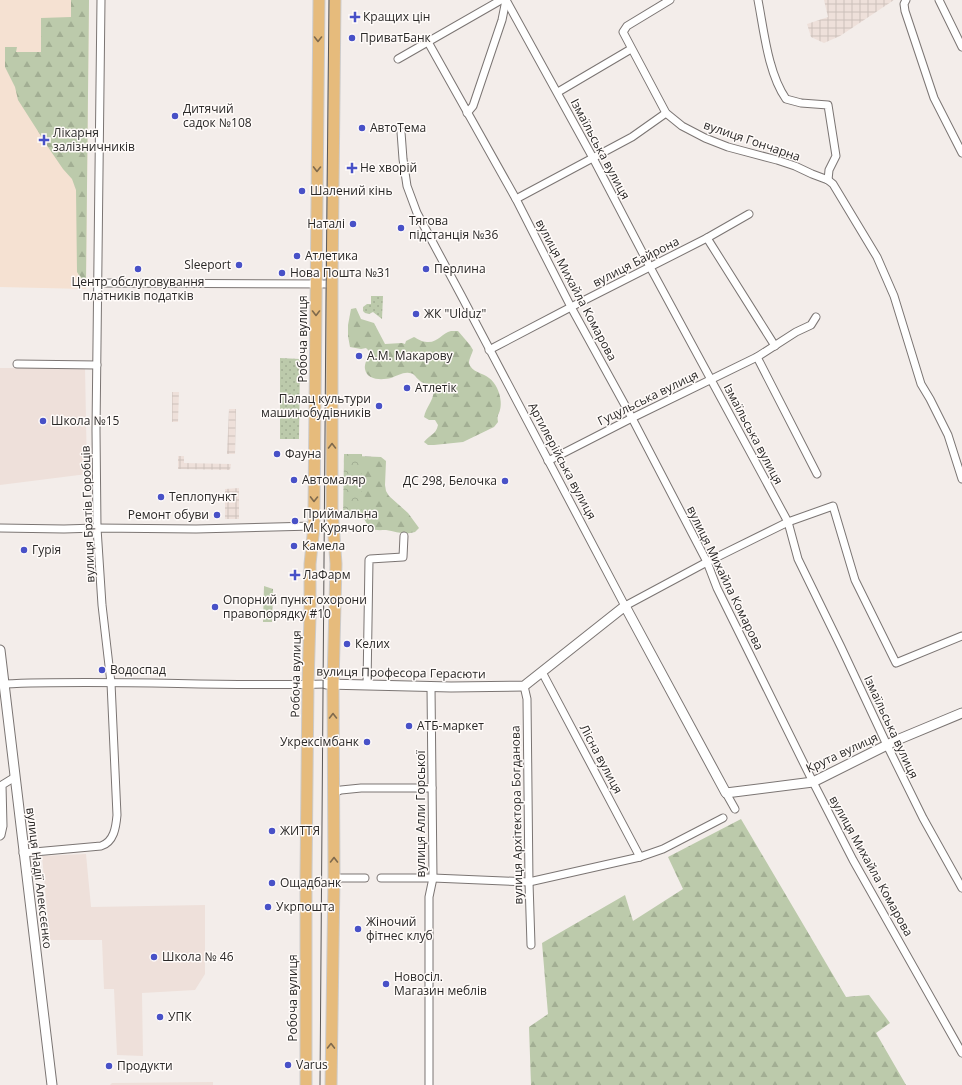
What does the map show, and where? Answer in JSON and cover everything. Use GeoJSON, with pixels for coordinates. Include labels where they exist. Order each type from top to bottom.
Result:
{"type":"FeatureCollection","features":[{"type":"Feature","properties":{"kind":"main road","name":"Робоча вулиця"},"geometry":{"type":"LineString","coordinates":[[306,1085],[308,684],[310,564],[314,526],[319,0]]}},
{"type":"Feature","properties":{"kind":"main road"},"geometry":{"type":"LineString","coordinates":[[331,1085],[334,794],[329,684],[336,564],[332,514],[332,284],[335,0]]}},
{"type":"Feature","properties":{"kind":"street","name":"вулиця Братів Горобців"},"geometry":{"type":"LineString","coordinates":[[24,853],[101,846],[107,844],[115,829],[117,815],[111,683],[102,605],[97,528],[97,283],[101,0]]}},
{"type":"Feature","properties":{"kind":"street"},"geometry":{"type":"LineString","coordinates":[[398,59],[501,0]]}},
{"type":"Feature","properties":{"kind":"street"},"geometry":{"type":"LineString","coordinates":[[467,113],[473,106],[502,20],[506,0]]}},
{"type":"Feature","properties":{"kind":"street","name":"Ізмаїльська вулиця"},"geometry":{"type":"LineString","coordinates":[[506,0],[558,92],[650,267],[788,522],[798,559],[923,818],[962,888]]}},
{"type":"Feature","properties":{"kind":"street","name":"вулиця Гончарна"},"geometry":{"type":"LineString","coordinates":[[670,0],[627,26],[623,32],[666,113],[682,126],[705,138],[728,147],[795,166],[828,180]]}},
{"type":"Feature","properties":{"kind":"street"},"geometry":{"type":"LineString","coordinates":[[758,0],[770,60],[781,91],[786,99],[801,103],[828,105],[836,156],[829,170],[828,180],[833,184],[877,258],[894,296],[921,384],[948,435],[962,479]]}},
{"type":"Feature","properties":{"kind":"street"},"geometry":{"type":"LineString","coordinates":[[906,0],[904,4],[905,12],[934,98],[962,153]]}},
{"type":"Feature","properties":{"kind":"street"},"geometry":{"type":"LineString","coordinates":[[939,0],[962,47]]}},
{"type":"Feature","properties":{"kind":"street","name":"вулиця Михайла Комарова"},"geometry":{"type":"LineString","coordinates":[[428,42],[516,199],[571,307],[632,418],[707,562],[717,588],[853,860],[962,1053]]}},
{"type":"Feature","properties":{"kind":"street"},"geometry":{"type":"LineString","coordinates":[[558,92],[631,49]]}},
{"type":"Feature","properties":{"kind":"street"},"geometry":{"type":"LineString","coordinates":[[516,199],[632,137],[666,113]]}},
{"type":"Feature","properties":{"kind":"street","name":"Артилерійська вулиця"},"geometry":{"type":"LineString","coordinates":[[401,132],[407,186],[417,213],[625,606],[726,793]]}},
{"type":"Feature","properties":{"kind":"street","name":"вулиця Байрона"},"geometry":{"type":"LineString","coordinates":[[490,350],[707,238],[749,214]]}},
{"type":"Feature","properties":{"kind":"street"},"geometry":{"type":"LineString","coordinates":[[707,238],[775,346]]}},
{"type":"Feature","properties":{"kind":"street"},"geometry":{"type":"LineString","coordinates":[[97,283],[332,284]]}},
{"type":"Feature","properties":{"kind":"street","name":"Гуцульська вулиця"},"geometry":{"type":"LineString","coordinates":[[548,461],[632,418],[758,357],[811,324],[816,317]]}},
{"type":"Feature","properties":{"kind":"street"},"geometry":{"type":"LineString","coordinates":[[758,357],[817,474]]}},
{"type":"Feature","properties":{"kind":"street"},"geometry":{"type":"LineString","coordinates":[[17,364],[97,365]]}},
{"type":"Feature","properties":{"kind":"street"},"geometry":{"type":"LineString","coordinates":[[524,686],[625,606],[707,562],[788,522],[833,506],[855,580],[896,663],[962,636]]}},
{"type":"Feature","properties":{"kind":"street"},"geometry":{"type":"LineString","coordinates":[[0,528],[64,529],[314,526]]}},
{"type":"Feature","properties":{"kind":"street"},"geometry":{"type":"LineString","coordinates":[[367,685],[369,560],[403,558],[404,536]]}},
{"type":"Feature","properties":{"kind":"street","name":"вулиця Надії Алексєєнко"},"geometry":{"type":"LineString","coordinates":[[0,650],[52,1085]]}},
{"type":"Feature","properties":{"kind":"street","name":"Лісна вулиця"},"geometry":{"type":"LineString","coordinates":[[542,672],[640,856]]}},
{"type":"Feature","properties":{"kind":"street","name":"вулиця Професора Герасюти"},"geometry":{"type":"LineString","coordinates":[[4,684],[59,682],[251,685],[329,684],[431,687],[524,686]]}},
{"type":"Feature","properties":{"kind":"street","name":"вулиця Архітектора Богданова"},"geometry":{"type":"LineString","coordinates":[[524,686],[527,699],[529,882],[532,945]]}},
{"type":"Feature","properties":{"kind":"street","name":"вулиця Алли Горської"},"geometry":{"type":"LineString","coordinates":[[429,1085],[429,897],[432,878],[431,687]]}},
{"type":"Feature","properties":{"kind":"street","name":"Крута вулиця"},"geometry":{"type":"LineString","coordinates":[[726,793],[813,782],[887,745],[961,715]]}},
{"type":"Feature","properties":{"kind":"street"},"geometry":{"type":"LineString","coordinates":[[0,836],[3,826],[2,785],[15,777]]}},
{"type":"Feature","properties":{"kind":"street"},"geometry":{"type":"LineString","coordinates":[[334,794],[341,790],[361,788],[432,788]]}},
{"type":"Feature","properties":{"kind":"street"},"geometry":{"type":"LineString","coordinates":[[726,793],[735,809]]}},
{"type":"Feature","properties":{"kind":"street"},"geometry":{"type":"LineString","coordinates":[[381,878],[432,878],[529,882],[640,856],[663,849],[723,818]]}},
{"type":"Feature","properties":{"kind":"street"},"geometry":{"type":"LineString","coordinates":[[334,878],[365,878]]}},
{"type":"Feature","properties":{"kind":"shaded area","name":"Лікарня залізничників"},"geometry":{"type":"Polygon","coordinates":[[[0,0],[89,0],[86,289],[0,287],[0,0]]]}},
{"type":"Feature","properties":{"kind":"shaded area"},"geometry":{"type":"Polygon","coordinates":[[[824,0],[894,0],[840,36],[824,43],[811,37],[807,24],[828,17],[824,0]]]}},
{"type":"Feature","properties":{"kind":"shaded area","name":"Школа №15"},"geometry":{"type":"Polygon","coordinates":[[[0,368],[85,368],[87,474],[0,485],[0,368]]]}},
{"type":"Feature","properties":{"kind":"shaded area"},"geometry":{"type":"Polygon","coordinates":[[[172,392],[179,392],[178,422],[172,422],[172,392]]]}},
{"type":"Feature","properties":{"kind":"shaded area"},"geometry":{"type":"Polygon","coordinates":[[[229,409],[236,409],[235,454],[227,454],[229,409]]]}},
{"type":"Feature","properties":{"kind":"shaded area"},"geometry":{"type":"Polygon","coordinates":[[[178,456],[184,456],[184,463],[231,464],[230,470],[178,469],[178,456]]]}},
{"type":"Feature","properties":{"kind":"shaded area"},"geometry":{"type":"Polygon","coordinates":[[[239,488],[239,519],[225,519],[225,489],[239,488]]]}},
{"type":"Feature","properties":{"kind":"shaded area","name":"Школа № 46"},"geometry":{"type":"Polygon","coordinates":[[[86,854],[91,907],[205,905],[205,974],[195,990],[142,993],[143,1056],[117,1055],[114,989],[104,989],[102,940],[50,940],[42,856],[86,854]]]}},
{"type":"Feature","properties":{"kind":"shaded area"},"geometry":{"type":"Polygon","coordinates":[[[213,1082],[213,1085],[110,1085],[112,1083],[213,1082]]]}},
{"type":"Feature","properties":{"kind":"green space"},"geometry":{"type":"Polygon","coordinates":[[[71,0],[89,0],[86,280],[82,280],[77,272],[76,190],[72,179],[63,169],[18,100],[15,87],[5,67],[5,47],[17,47],[16,52],[41,52],[41,18],[71,17],[71,0]]]}},
{"type":"Feature","properties":{"kind":"green space"},"geometry":{"type":"Polygon","coordinates":[[[371,296],[383,296],[382,319],[373,312],[369,314],[363,311],[363,307],[367,304],[371,304],[371,296]]]}},
{"type":"Feature","properties":{"kind":"green space"},"geometry":{"type":"Polygon","coordinates":[[[356,308],[361,319],[374,323],[385,344],[405,344],[406,341],[414,337],[423,342],[431,342],[448,332],[458,331],[473,350],[469,361],[470,366],[490,379],[498,390],[501,407],[498,422],[494,427],[463,442],[428,445],[424,442],[434,433],[438,425],[435,420],[429,420],[424,417],[434,390],[411,373],[400,374],[391,378],[376,379],[372,378],[366,373],[366,360],[370,352],[366,348],[361,349],[350,347],[348,336],[348,325],[351,309],[356,308]]]}},
{"type":"Feature","properties":{"kind":"green space"},"geometry":{"type":"Polygon","coordinates":[[[280,358],[300,359],[299,439],[280,439],[280,358]]]}},
{"type":"Feature","properties":{"kind":"green space"},"geometry":{"type":"Polygon","coordinates":[[[344,454],[362,454],[362,518],[343,518],[344,454]]]}},
{"type":"Feature","properties":{"kind":"green space"},"geometry":{"type":"Polygon","coordinates":[[[344,457],[381,457],[386,461],[386,491],[389,496],[408,513],[419,528],[415,532],[404,533],[374,530],[363,518],[357,516],[348,487],[344,465],[344,457]]]}},
{"type":"Feature","properties":{"kind":"green space"},"geometry":{"type":"Polygon","coordinates":[[[264,586],[273,589],[272,622],[263,622],[264,586]]]}},
{"type":"Feature","properties":{"kind":"green space"},"geometry":{"type":"Polygon","coordinates":[[[741,819],[846,997],[869,995],[890,1023],[876,1033],[906,1085],[531,1085],[529,1027],[548,1014],[542,943],[625,895],[633,921],[683,889],[668,857],[741,819]]]}},
{"type":"Feature","properties":{"kind":"tram line"},"geometry":{"type":"LineString","coordinates":[[320,1085],[329,0]]}},
{"type":"Feature","properties":{"kind":"place","name":"Кращих цін"},"geometry":{"type":"Point","coordinates":[355,17]}},
{"type":"Feature","properties":{"kind":"place","name":"ПриватБанк"},"geometry":{"type":"Point","coordinates":[352,38]}},
{"type":"Feature","properties":{"kind":"place","name":"Дитячий садок №108"},"geometry":{"type":"Point","coordinates":[175,116]}},
{"type":"Feature","properties":{"kind":"place","name":"АвтоТема"},"geometry":{"type":"Point","coordinates":[362,128]}},
{"type":"Feature","properties":{"kind":"place","name":"Лікарня залізничників"},"geometry":{"type":"Point","coordinates":[44,140]}},
{"type":"Feature","properties":{"kind":"place","name":"Не хворій"},"geometry":{"type":"Point","coordinates":[352,168]}},
{"type":"Feature","properties":{"kind":"place","name":"Шалений кінь"},"geometry":{"type":"Point","coordinates":[302,191]}},
{"type":"Feature","properties":{"kind":"place","name":"Наталі"},"geometry":{"type":"Point","coordinates":[353,224]}},
{"type":"Feature","properties":{"kind":"place","name":"Тягова пiдстанцiя №36"},"geometry":{"type":"Point","coordinates":[401,228]}},
{"type":"Feature","properties":{"kind":"place","name":"Атлетика"},"geometry":{"type":"Point","coordinates":[297,256]}},
{"type":"Feature","properties":{"kind":"place","name":"Sleeport"},"geometry":{"type":"Point","coordinates":[239,265]}},
{"type":"Feature","properties":{"kind":"place","name":"Центр обслуговування платників податків"},"geometry":{"type":"Point","coordinates":[138,269]}},
{"type":"Feature","properties":{"kind":"place","name":"Перлина"},"geometry":{"type":"Point","coordinates":[426,269]}},
{"type":"Feature","properties":{"kind":"place","name":"Нова Пошта №31"},"geometry":{"type":"Point","coordinates":[282,273]}},
{"type":"Feature","properties":{"kind":"place","name":"ЖК \"Ulduz\""},"geometry":{"type":"Point","coordinates":[416,314]}},
{"type":"Feature","properties":{"kind":"place","name":"А.М. Макарову"},"geometry":{"type":"Point","coordinates":[359,356]}},
{"type":"Feature","properties":{"kind":"place","name":"Атлетік"},"geometry":{"type":"Point","coordinates":[407,388]}},
{"type":"Feature","properties":{"kind":"place","name":"Палац культури машинобудівників"},"geometry":{"type":"Point","coordinates":[379,406]}},
{"type":"Feature","properties":{"kind":"place","name":"Школа №15"},"geometry":{"type":"Point","coordinates":[43,421]}},
{"type":"Feature","properties":{"kind":"place","name":"Фауна"},"geometry":{"type":"Point","coordinates":[277,454]}},
{"type":"Feature","properties":{"kind":"place","name":"Автомаляр"},"geometry":{"type":"Point","coordinates":[294,480]}},
{"type":"Feature","properties":{"kind":"place","name":"ДС 298, Белочка"},"geometry":{"type":"Point","coordinates":[505,481]}},
{"type":"Feature","properties":{"kind":"place","name":"Теплопункт"},"geometry":{"type":"Point","coordinates":[161,497]}},
{"type":"Feature","properties":{"kind":"place","name":"Ремонт обуви"},"geometry":{"type":"Point","coordinates":[217,515]}},
{"type":"Feature","properties":{"kind":"place","name":"Приймальна М. Курячого"},"geometry":{"type":"Point","coordinates":[295,521]}},
{"type":"Feature","properties":{"kind":"place","name":"Камела"},"geometry":{"type":"Point","coordinates":[294,546]}},
{"type":"Feature","properties":{"kind":"place","name":"Гурія"},"geometry":{"type":"Point","coordinates":[24,550]}},
{"type":"Feature","properties":{"kind":"place","name":"ЛаФарм"},"geometry":{"type":"Point","coordinates":[295,575]}},
{"type":"Feature","properties":{"kind":"place","name":"Опорний пункт охорони правопорядку #10"},"geometry":{"type":"Point","coordinates":[215,607]}},
{"type":"Feature","properties":{"kind":"place","name":"Келих"},"geometry":{"type":"Point","coordinates":[347,644]}},
{"type":"Feature","properties":{"kind":"place","name":"Водоспад"},"geometry":{"type":"Point","coordinates":[102,670]}},
{"type":"Feature","properties":{"kind":"place","name":"АТБ-маркет"},"geometry":{"type":"Point","coordinates":[409,726]}},
{"type":"Feature","properties":{"kind":"place","name":"Укрексімбанк"},"geometry":{"type":"Point","coordinates":[367,742]}},
{"type":"Feature","properties":{"kind":"place","name":"ЖИТТЯ"},"geometry":{"type":"Point","coordinates":[272,831]}},
{"type":"Feature","properties":{"kind":"place","name":"Ощадбанк"},"geometry":{"type":"Point","coordinates":[272,883]}},
{"type":"Feature","properties":{"kind":"place","name":"Укрпошта"},"geometry":{"type":"Point","coordinates":[268,907]}},
{"type":"Feature","properties":{"kind":"place","name":"Жіночий фітнес клуб"},"geometry":{"type":"Point","coordinates":[358,929]}},
{"type":"Feature","properties":{"kind":"place","name":"Школа № 46"},"geometry":{"type":"Point","coordinates":[154,957]}},
{"type":"Feature","properties":{"kind":"place","name":"Новосіл. Магазин меблів"},"geometry":{"type":"Point","coordinates":[386,984]}},
{"type":"Feature","properties":{"kind":"place","name":"УПК"},"geometry":{"type":"Point","coordinates":[160,1017]}},
{"type":"Feature","properties":{"kind":"place","name":"Varus"},"geometry":{"type":"Point","coordinates":[288,1065]}},
{"type":"Feature","properties":{"kind":"place","name":"Продукти"},"geometry":{"type":"Point","coordinates":[109,1066]}}]}
